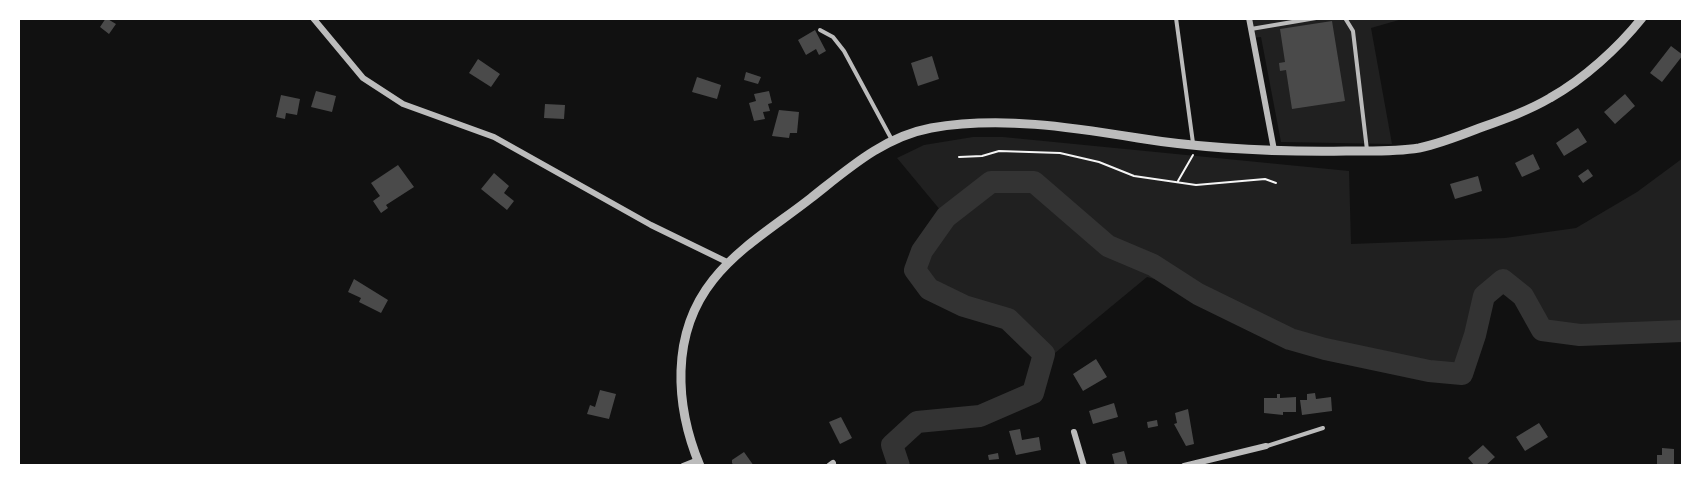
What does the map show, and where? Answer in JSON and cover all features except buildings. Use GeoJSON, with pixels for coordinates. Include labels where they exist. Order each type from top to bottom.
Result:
{"type":"FeatureCollection","features":[{"type":"Feature","properties":{"kind":"street"},"geometry":{"type":"LineString","coordinates":[[313,18],[363,78],[403,104],[494,137],[651,225],[729,263]]}},
{"type":"Feature","properties":{"kind":"street"},"geometry":{"type":"LineString","coordinates":[[1248,18],[1274,150]]}},
{"type":"Feature","properties":{"kind":"street"},"geometry":{"type":"LineString","coordinates":[[683,466],[699,463],[686,423],[680,360],[696,308],[714,279],[729,263],[843,171],[904,135],[931,128],[984,122],[1093,129],[1139,138],[1274,150],[1367,151],[1419,148],[1496,122],[1551,98],[1601,60],[1642,18]]}},
{"type":"Feature","properties":{"kind":"street"},"geometry":{"type":"LineString","coordinates":[[1074,432],[1084,466]]}},
{"type":"Feature","properties":{"kind":"street"},"geometry":{"type":"LineString","coordinates":[[1184,466],[1266,446]]}},
{"type":"Feature","properties":{"kind":"lane"},"geometry":{"type":"LineString","coordinates":[[1176,18],[1193,144]]}},
{"type":"Feature","properties":{"kind":"lane"},"geometry":{"type":"LineString","coordinates":[[1251,29],[1316,18]]}},
{"type":"Feature","properties":{"kind":"lane"},"geometry":{"type":"LineString","coordinates":[[1345,18],[1353,31],[1367,151]]}},
{"type":"Feature","properties":{"kind":"lane"},"geometry":{"type":"LineString","coordinates":[[820,30],[833,37],[844,51],[892,141]]}},
{"type":"Feature","properties":{"kind":"lane"},"geometry":{"type":"LineString","coordinates":[[1266,446],[1323,428]]}},
{"type":"Feature","properties":{"kind":"path"},"geometry":{"type":"LineString","coordinates":[[1178,181],[1194,153],[1193,144]]}},
{"type":"Feature","properties":{"kind":"path"},"geometry":{"type":"LineString","coordinates":[[959,157],[1006,151],[1060,153],[1099,162],[1134,176],[1209,185],[1265,179],[1276,183]]}},
{"type":"Feature","properties":{"kind":"shaded area"},"geometry":{"type":"Polygon","coordinates":[[[1249,18],[1406,18],[1371,28],[1392,144],[1281,142],[1261,37],[1252,38],[1249,18]]]}},
{"type":"Feature","properties":{"kind":"shaded area"},"geometry":{"type":"Polygon","coordinates":[[[973,137],[1003,137],[1349,171],[1351,244],[1505,238],[1576,228],[1637,192],[1683,158],[1683,331],[1580,335],[1542,330],[1523,296],[1503,280],[1484,296],[1475,335],[1462,374],[1429,371],[1325,349],[1290,339],[1231,308],[1177,285],[1147,277],[1055,353],[1044,354],[1008,319],[964,306],[929,289],[915,270],[922,251],[946,217],[897,158],[924,145],[973,137]]]}},
{"type":"Feature","properties":{"kind":"waterway"},"geometry":{"type":"LineString","coordinates":[[899,466],[892,445],[917,422],[980,416],[1033,393],[1044,354],[1008,319],[964,306],[929,289],[915,270],[922,251],[946,217],[991,182],[1034,182],[1108,246],[1153,265],[1198,294],[1290,339],[1325,349],[1429,371],[1462,374],[1475,335],[1484,296],[1503,280],[1523,296],[1542,330],[1580,335],[1683,331]]}}]}
